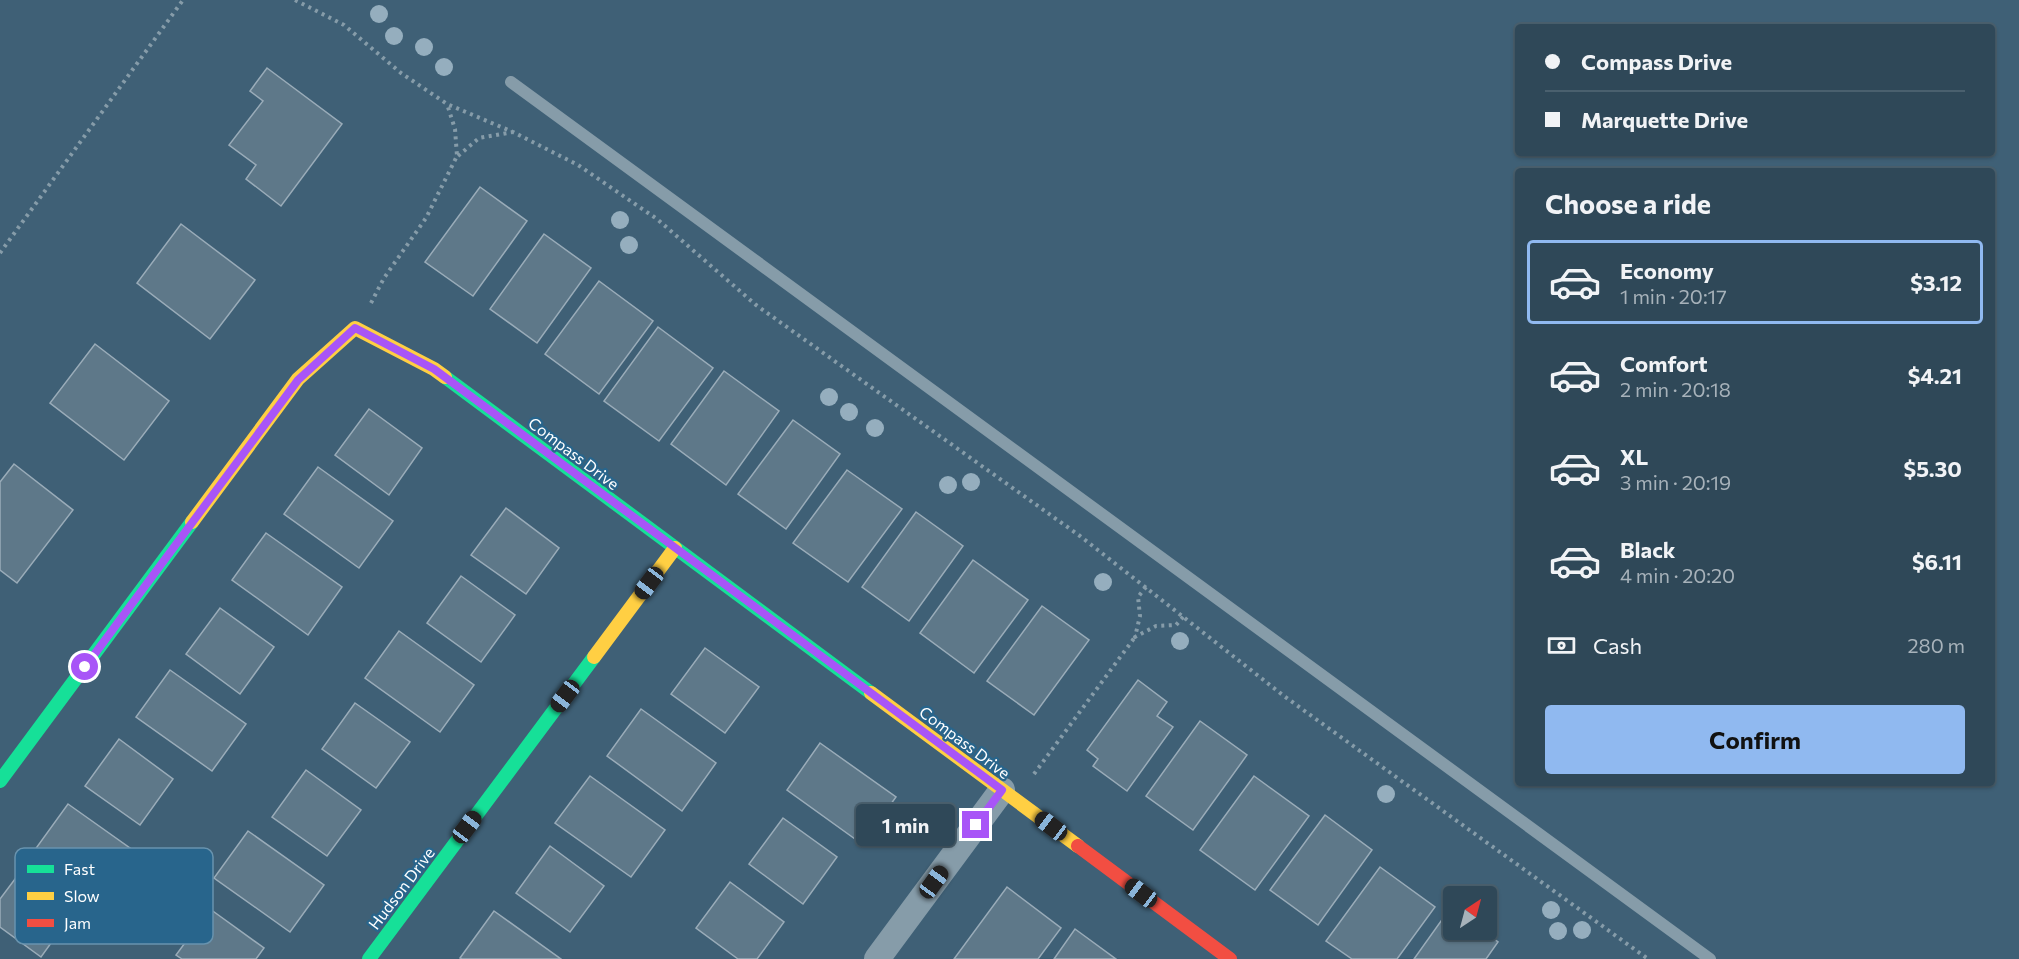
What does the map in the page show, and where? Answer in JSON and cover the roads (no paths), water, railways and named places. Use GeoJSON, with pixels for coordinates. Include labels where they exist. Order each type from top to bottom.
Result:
{"type":"FeatureCollection","features":[{"type":"Feature","properties":{"kind":"street","name":"Compass Drive"},"geometry":{"type":"LineString","coordinates":[[0,782],[298,380],[355,328],[434,369],[1230,959]]}},
{"type":"Feature","properties":{"kind":"street","name":"Hudson Drive"},"geometry":{"type":"LineString","coordinates":[[369,959],[675,548]]}},
{"type":"Feature","properties":{"kind":"street"},"geometry":{"type":"LineString","coordinates":[[877,959],[1009,795]]}},
{"type":"Feature","properties":{"kind":"lane"},"geometry":{"type":"LineString","coordinates":[[511,82],[1710,959]]}}]}
